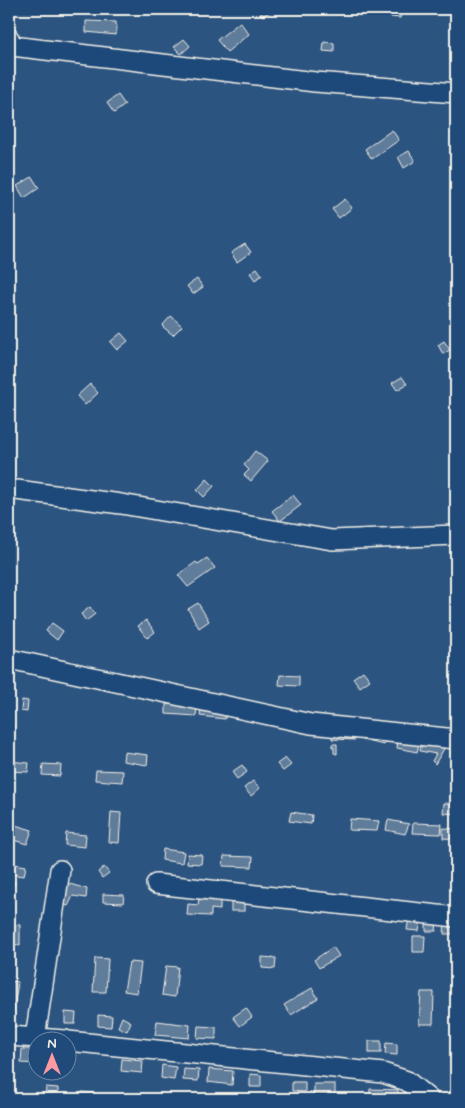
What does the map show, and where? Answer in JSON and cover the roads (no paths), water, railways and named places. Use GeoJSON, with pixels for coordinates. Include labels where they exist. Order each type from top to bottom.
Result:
{"type":"FeatureCollection","features":[{"type":"Feature","properties":{"kind":"street"},"geometry":{"type":"LineString","coordinates":[[9,38],[12,46],[315,82],[456,93]]}},
{"type":"Feature","properties":{"kind":"street"},"geometry":{"type":"LineString","coordinates":[[9,489],[121,504],[332,540],[456,535]]}},
{"type":"Feature","properties":{"kind":"street"},"geometry":{"type":"LineString","coordinates":[[9,659],[311,724],[456,739]]}},
{"type":"Feature","properties":{"kind":"street"},"geometry":{"type":"LineString","coordinates":[[36,1030],[60,870]]}},
{"type":"Feature","properties":{"kind":"street"},"geometry":{"type":"LineString","coordinates":[[156,884],[456,918]]}},
{"type":"Feature","properties":{"kind":"street"},"geometry":{"type":"LineString","coordinates":[[9,1036],[28,1037]]}},
{"type":"Feature","properties":{"kind":"street"},"geometry":{"type":"LineString","coordinates":[[78,1042],[383,1073],[407,1081],[429,1099]]}}]}
